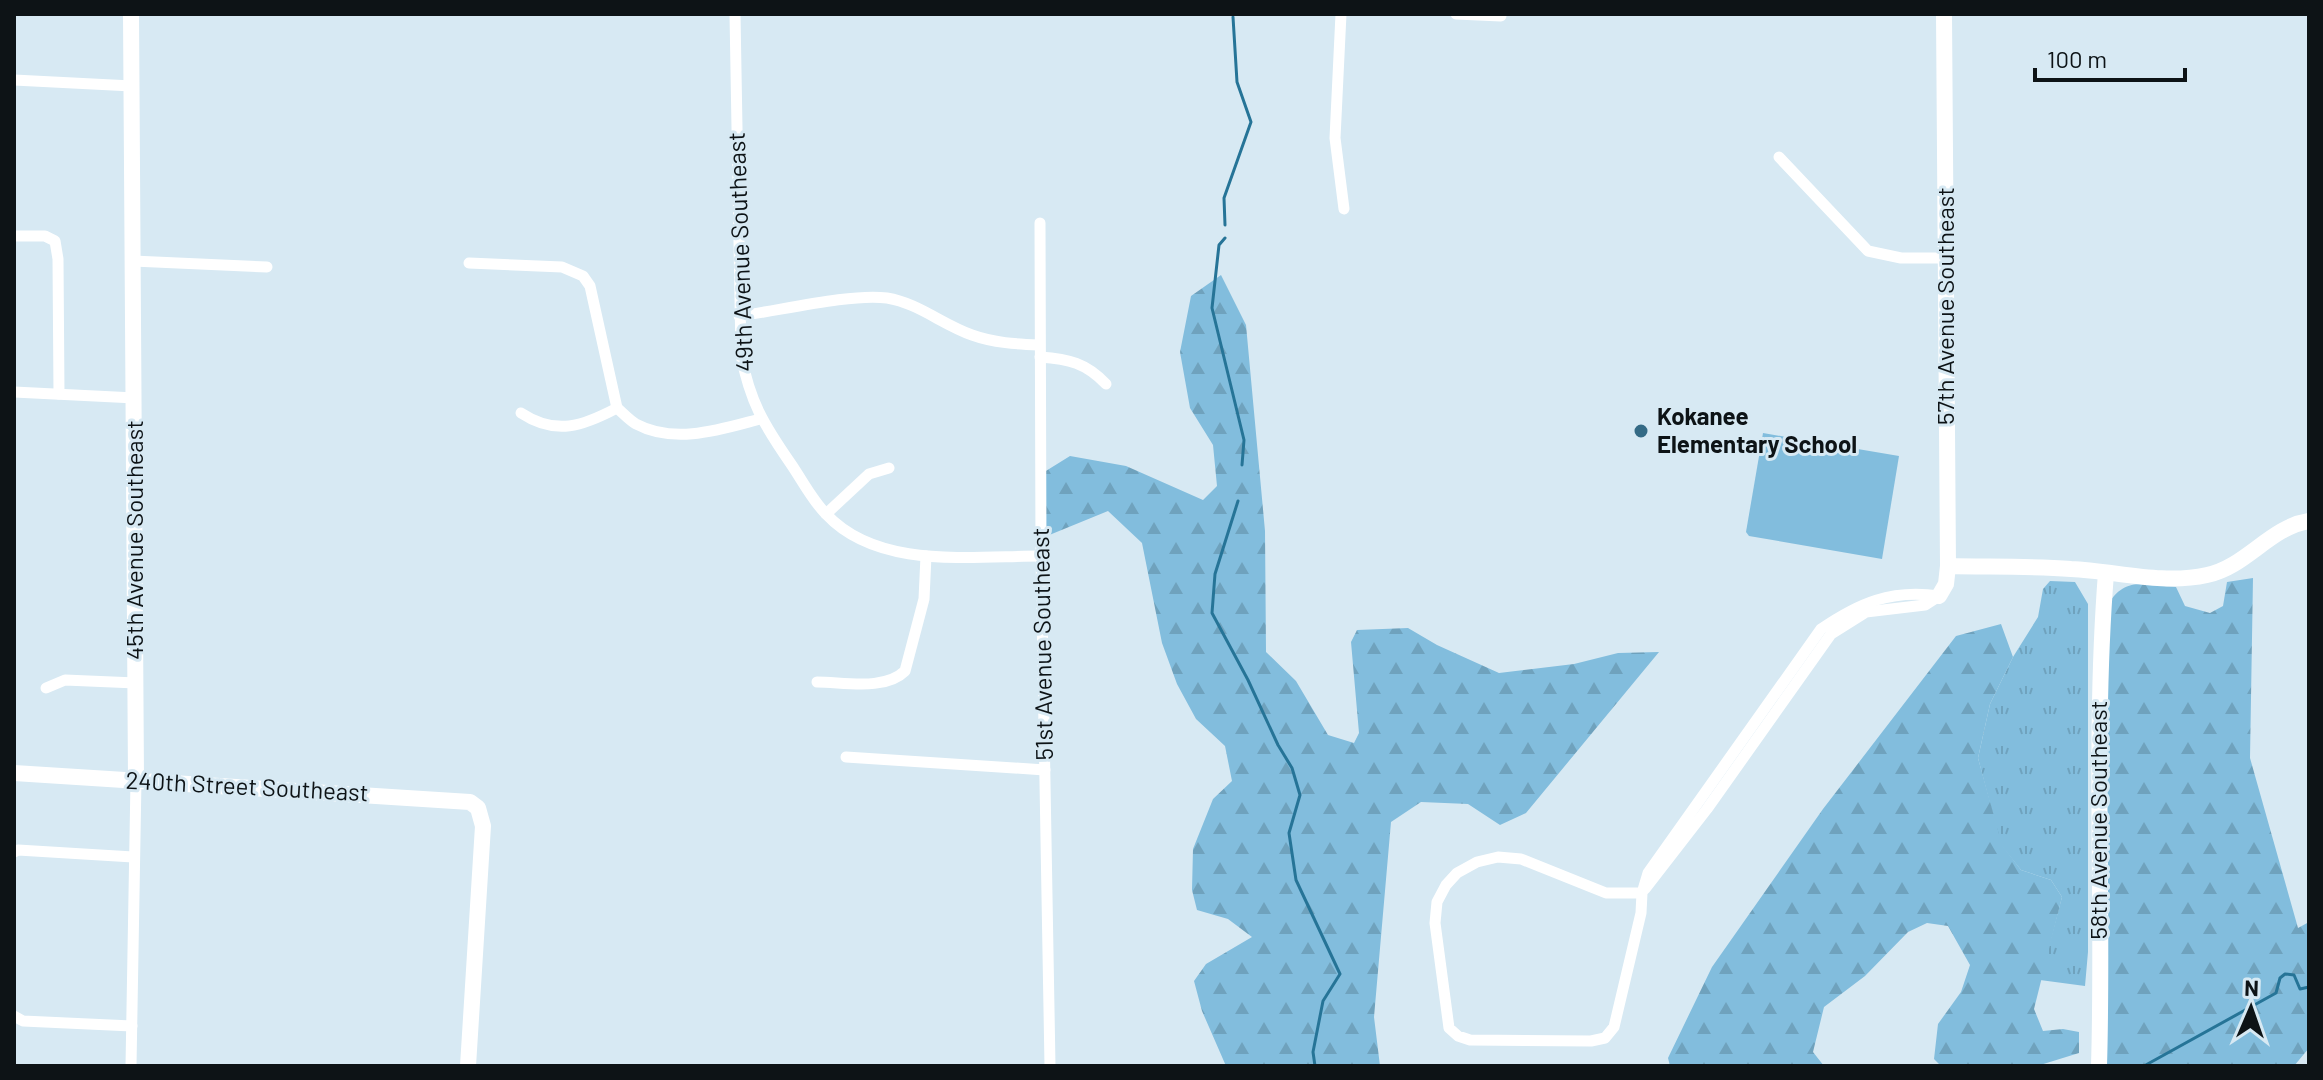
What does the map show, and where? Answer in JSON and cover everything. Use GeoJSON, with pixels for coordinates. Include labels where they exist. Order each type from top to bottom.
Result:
{"type":"FeatureCollection","features":[{"type":"Feature","properties":{"kind":"street","name":"45th Avenue Southeast"},"geometry":{"type":"LineString","coordinates":[[131,14],[136,683],[131,1066]]}},
{"type":"Feature","properties":{"kind":"street","name":"49th Avenue Southeast"},"geometry":{"type":"LineString","coordinates":[[735,14],[739,316],[746,384],[760,419],[826,514]]}},
{"type":"Feature","properties":{"kind":"street"},"geometry":{"type":"LineString","coordinates":[[1341,14],[1335,138],[1344,209]]}},
{"type":"Feature","properties":{"kind":"street"},"geometry":{"type":"LineString","coordinates":[[1456,14],[1501,16]]}},
{"type":"Feature","properties":{"kind":"street","name":"57th Avenue Southeast"},"geometry":{"type":"LineString","coordinates":[[1642,893],[1606,893],[1521,859],[1498,857],[1477,862],[1457,873],[1437,902],[1435,923],[1449,1028],[1458,1036],[1470,1040],[1591,1041],[1605,1038],[1614,1027],[1622,1000],[1648,873],[1707,798],[1821,629],[1851,608],[1886,597],[1939,596],[1946,584],[1944,14]]}},
{"type":"Feature","properties":{"kind":"street"},"geometry":{"type":"LineString","coordinates":[[14,80],[132,86]]}},
{"type":"Feature","properties":{"kind":"street"},"geometry":{"type":"LineString","coordinates":[[1779,157],[1868,251],[1901,258],[1945,258]]}},
{"type":"Feature","properties":{"kind":"street","name":"51st Avenue Southeast"},"geometry":{"type":"LineString","coordinates":[[1040,223],[1041,556],[1050,1066]]}},
{"type":"Feature","properties":{"kind":"street"},"geometry":{"type":"LineString","coordinates":[[14,236],[45,236],[55,241],[58,259],[59,394]]}},
{"type":"Feature","properties":{"kind":"street"},"geometry":{"type":"LineString","coordinates":[[133,261],[267,267]]}},
{"type":"Feature","properties":{"kind":"street"},"geometry":{"type":"LineString","coordinates":[[469,263],[562,267],[583,276],[590,286],[617,408],[637,424],[679,434],[708,432],[760,419]]}},
{"type":"Feature","properties":{"kind":"street"},"geometry":{"type":"LineString","coordinates":[[739,316],[838,301],[886,298],[910,305],[971,335],[1040,351],[1092,369],[1106,384]]}},
{"type":"Feature","properties":{"kind":"street"},"geometry":{"type":"LineString","coordinates":[[14,392],[135,398]]}},
{"type":"Feature","properties":{"kind":"street"},"geometry":{"type":"LineString","coordinates":[[521,413],[537,424],[564,427],[586,424],[617,408]]}},
{"type":"Feature","properties":{"kind":"street"},"geometry":{"type":"LineString","coordinates":[[889,468],[869,474],[826,514],[851,533],[875,545],[926,556],[1041,556]]}},
{"type":"Feature","properties":{"kind":"street"},"geometry":{"type":"LineString","coordinates":[[1948,566],[2073,569],[2177,578],[2207,575],[2236,563],[2284,530],[2309,521]]}},
{"type":"Feature","properties":{"kind":"street"},"geometry":{"type":"LineString","coordinates":[[817,682],[885,683],[897,679],[905,671],[924,599],[926,556]]}},
{"type":"Feature","properties":{"kind":"street","name":"58th Avenue Southeast"},"geometry":{"type":"LineString","coordinates":[[2099,1066],[2097,766],[2100,645],[2106,573]]}},
{"type":"Feature","properties":{"kind":"street"},"geometry":{"type":"LineString","coordinates":[[46,688],[65,680],[136,683]]}},
{"type":"Feature","properties":{"kind":"street"},"geometry":{"type":"LineString","coordinates":[[846,757],[1045,770]]}},
{"type":"Feature","properties":{"kind":"street","name":"240th Street Southeast"},"geometry":{"type":"LineString","coordinates":[[14,773],[470,802],[478,808],[483,826],[468,1066]]}},
{"type":"Feature","properties":{"kind":"street"},"geometry":{"type":"LineString","coordinates":[[16,851],[133,857]]}},
{"type":"Feature","properties":{"kind":"street"},"geometry":{"type":"LineString","coordinates":[[14,1016],[23,1021],[132,1026]]}},
{"type":"Feature","properties":{"kind":"green space"},"geometry":{"type":"Polygon","coordinates":[[[1221,275],[1246,325],[1265,531],[1266,652],[1296,681],[1328,735],[1354,743],[1359,733],[1351,642],[1357,630],[1408,628],[1499,673],[1574,664],[1618,653],[1659,652],[1526,813],[1500,825],[1468,804],[1421,802],[1391,822],[1374,1017],[1380,1066],[1226,1066],[1202,1011],[1194,981],[1206,964],[1252,937],[1228,919],[1197,910],[1192,890],[1193,849],[1213,799],[1232,781],[1225,746],[1196,719],[1177,684],[1162,643],[1142,543],[1108,511],[1042,538],[1041,474],[1070,456],[1126,466],[1203,500],[1217,486],[1213,445],[1190,408],[1180,352],[1191,296],[1221,275]]]}},
{"type":"Feature","properties":{"kind":"green space"},"geometry":{"type":"Polygon","coordinates":[[[1763,433],[1899,456],[1882,559],[1749,536],[1746,532],[1763,433]]]}},
{"type":"Feature","properties":{"kind":"green space"},"geometry":{"type":"Polygon","coordinates":[[[2253,578],[2250,758],[2298,928],[2309,922],[2309,1048],[2294,1066],[2102,1066],[2106,608],[2127,586],[2144,584],[2176,587],[2185,606],[2210,613],[2223,606],[2227,582],[2253,578]]]}},
{"type":"Feature","properties":{"kind":"green space"},"geometry":{"type":"Polygon","coordinates":[[[2050,581],[2075,582],[2088,604],[2088,952],[2085,986],[2040,980],[2062,897],[2051,880],[2021,870],[2001,845],[1978,758],[1990,704],[2013,657],[2038,617],[2043,589],[2050,581]]]}},
{"type":"Feature","properties":{"kind":"green space"},"geometry":{"type":"Polygon","coordinates":[[[2001,624],[2013,657],[1990,704],[1978,758],[2002,845],[2021,870],[2051,880],[2062,897],[2034,1009],[2043,1031],[2063,1029],[2079,1032],[2079,1053],[2037,1066],[1941,1066],[1934,1059],[1938,1024],[1961,992],[1970,965],[1948,926],[1927,923],[1908,932],[1865,976],[1824,1007],[1813,1052],[1824,1066],[1670,1066],[1668,1058],[1712,967],[1823,809],[1956,636],[2001,624]]]}},
{"type":"Feature","properties":{"kind":"waterway"},"geometry":{"type":"LineString","coordinates":[[1225,225],[1224,198],[1251,122],[1237,82],[1233,17]]}},
{"type":"Feature","properties":{"kind":"waterway"},"geometry":{"type":"LineString","coordinates":[[1225,238],[1219,245],[1212,308],[1244,440],[1242,465]]}},
{"type":"Feature","properties":{"kind":"waterway"},"geometry":{"type":"LineString","coordinates":[[1238,501],[1215,574],[1212,613],[1292,768],[1300,795],[1289,833],[1296,880],[1340,974],[1323,1001],[1313,1052],[1315,1066]]}},
{"type":"Feature","properties":{"kind":"waterway"},"geometry":{"type":"LineString","coordinates":[[2144,1066],[2276,993],[2280,978],[2285,974],[2294,975],[2300,989],[2309,987]]}},
{"type":"Feature","properties":{"kind":"place","name":"Kokanee Elementary School"},"geometry":{"type":"Point","coordinates":[1641,431]}}]}
